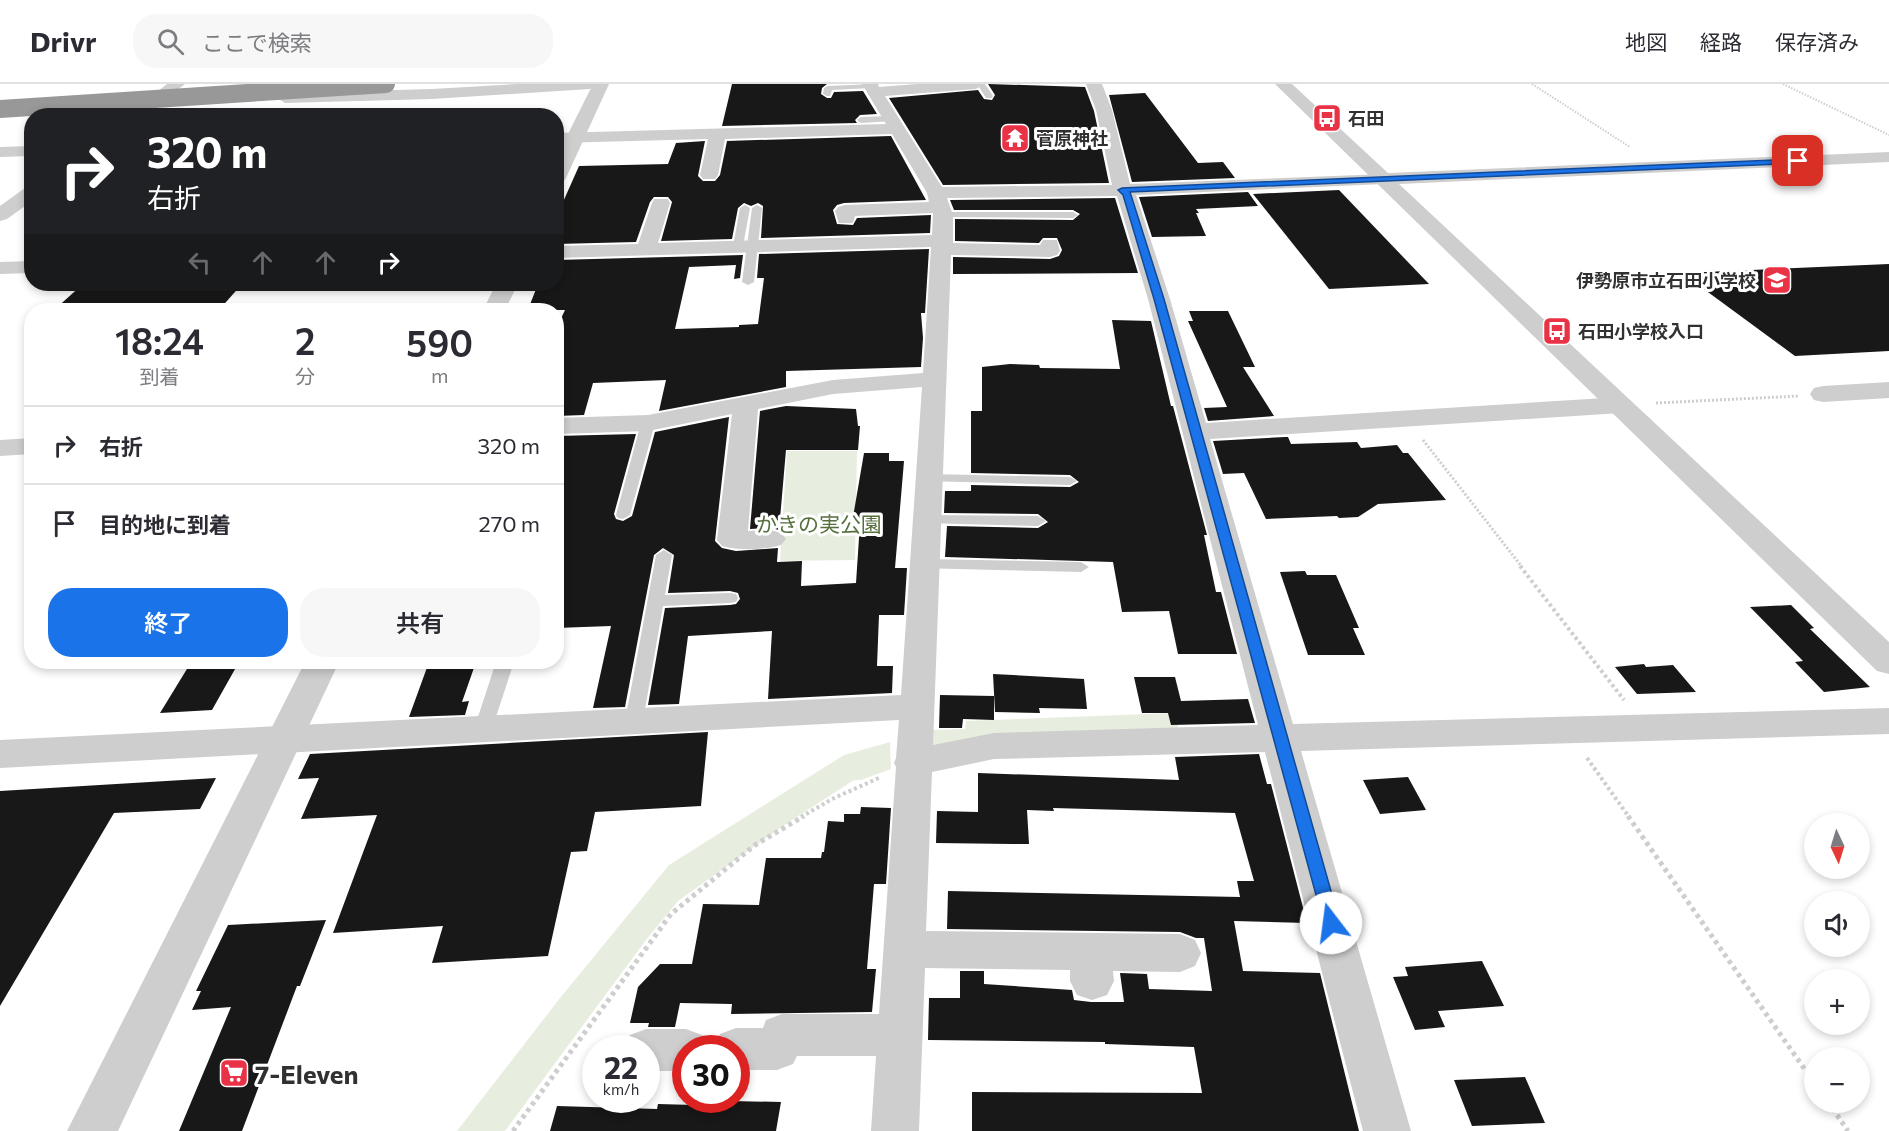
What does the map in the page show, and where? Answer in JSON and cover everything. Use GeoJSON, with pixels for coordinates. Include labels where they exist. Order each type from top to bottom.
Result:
{"type":"FeatureCollection","features":[{"type":"Feature","properties":{"kind":"highway"},"geometry":{"type":"LineString","coordinates":[[18,92],[212,84]]}},
{"type":"Feature","properties":{"kind":"highway"},"geometry":{"type":"LineString","coordinates":[[0,99],[354,84]]}},
{"type":"Feature","properties":{"kind":"highway"},"geometry":{"type":"LineString","coordinates":[[0,109],[386,84]]}},
{"type":"Feature","properties":{"kind":"street"},"geometry":{"type":"LineString","coordinates":[[144,108],[177,84]]}},
{"type":"Feature","properties":{"kind":"street"},"geometry":{"type":"LineString","coordinates":[[173,108],[282,98],[432,94],[590,84]]}},
{"type":"Feature","properties":{"kind":"street"},"geometry":{"type":"LineString","coordinates":[[564,161],[601,84]]}},
{"type":"Feature","properties":{"kind":"street"},"geometry":{"type":"LineString","coordinates":[[895,1131],[915,707],[943,245],[940,205],[872,87],[976,84]]}},
{"type":"Feature","properties":{"kind":"street"},"geometry":{"type":"LineString","coordinates":[[1094,84],[1104,110],[1122,190],[1126,194],[1156,288],[1387,1131]]}},
{"type":"Feature","properties":{"kind":"street"},"geometry":{"type":"LineString","coordinates":[[1283,84],[1889,662]]}},
{"type":"Feature","properties":{"kind":"street"},"geometry":{"type":"LineString","coordinates":[[564,138],[717,134],[893,124]]}},
{"type":"Feature","properties":{"kind":"street"},"geometry":{"type":"LineString","coordinates":[[706,169],[717,134]]}},
{"type":"Feature","properties":{"kind":"street"},"geometry":{"type":"LineString","coordinates":[[0,152],[24,151]]}},
{"type":"Feature","properties":{"kind":"street"},"geometry":{"type":"LineString","coordinates":[[844,212],[1122,190],[1889,157]]}},
{"type":"Feature","properties":{"kind":"street"},"geometry":{"type":"LineString","coordinates":[[0,215],[24,198]]}},
{"type":"Feature","properties":{"kind":"street"},"geometry":{"type":"LineString","coordinates":[[646,249],[664,207]]}},
{"type":"Feature","properties":{"kind":"street"},"geometry":{"type":"LineString","coordinates":[[564,252],[745,246],[943,245],[1050,251]]}},
{"type":"Feature","properties":{"kind":"street"},"geometry":{"type":"LineString","coordinates":[[0,268],[24,267]]}},
{"type":"Feature","properties":{"kind":"street"},"geometry":{"type":"LineString","coordinates":[[564,426],[648,423],[833,387],[935,379]]}},
{"type":"Feature","properties":{"kind":"street"},"geometry":{"type":"LineString","coordinates":[[1823,394],[1889,390]]}},
{"type":"Feature","properties":{"kind":"street"},"geometry":{"type":"LineString","coordinates":[[746,405],[732,540],[771,538]]}},
{"type":"Feature","properties":{"kind":"street"},"geometry":{"type":"LineString","coordinates":[[1195,432],[1621,405]]}},
{"type":"Feature","properties":{"kind":"street"},"geometry":{"type":"LineString","coordinates":[[0,448],[24,446]]}},
{"type":"Feature","properties":{"kind":"street"},"geometry":{"type":"LineString","coordinates":[[92,1131],[319,669]]}},
{"type":"Feature","properties":{"kind":"street"},"geometry":{"type":"LineString","coordinates":[[0,754],[915,707]]}},
{"type":"Feature","properties":{"kind":"street"},"geometry":{"type":"LineString","coordinates":[[912,763],[994,746],[1889,721]]}},
{"type":"Feature","properties":{"kind":"street"},"geometry":{"type":"LineString","coordinates":[[903,949],[1091,967],[1180,953]]}},
{"type":"Feature","properties":{"kind":"street"},"geometry":{"type":"LineString","coordinates":[[750,1049],[777,1049],[782,1035],[899,1035]]}},
{"type":"Feature","properties":{"kind":"lane"},"geometry":{"type":"LineString","coordinates":[[981,84],[989,96]]}},
{"type":"Feature","properties":{"kind":"lane"},"geometry":{"type":"LineString","coordinates":[[827,94],[828,88],[872,87]]}},
{"type":"Feature","properties":{"kind":"lane"},"geometry":{"type":"LineString","coordinates":[[861,120],[893,124]]}},
{"type":"Feature","properties":{"kind":"lane"},"geometry":{"type":"LineString","coordinates":[[940,205],[1072,215]]}},
{"type":"Feature","properties":{"kind":"lane"},"geometry":{"type":"LineString","coordinates":[[746,208],[745,246],[748,282]]}},
{"type":"Feature","properties":{"kind":"lane"},"geometry":{"type":"LineString","coordinates":[[745,246],[757,208]]}},
{"type":"Feature","properties":{"kind":"lane"},"geometry":{"type":"LineString","coordinates":[[623,515],[648,423]]}},
{"type":"Feature","properties":{"kind":"lane"},"geometry":{"type":"LineString","coordinates":[[930,478],[1070,481]]}},
{"type":"Feature","properties":{"kind":"lane"},"geometry":{"type":"LineString","coordinates":[[927,520],[1038,521]]}},
{"type":"Feature","properties":{"kind":"lane"},"geometry":{"type":"LineString","coordinates":[[634,721],[664,555]]}},
{"type":"Feature","properties":{"kind":"lane"},"geometry":{"type":"LineString","coordinates":[[924,564],[1081,567]]}},
{"type":"Feature","properties":{"kind":"lane"},"geometry":{"type":"LineString","coordinates":[[655,601],[730,598]]}},
{"type":"Feature","properties":{"kind":"lane"},"geometry":{"type":"LineString","coordinates":[[483,729],[503,669]]}},
{"type":"Feature","properties":{"kind":"path"},"geometry":{"type":"LineString","coordinates":[[1532,84],[1662,167]]}},
{"type":"Feature","properties":{"kind":"path"},"geometry":{"type":"LineString","coordinates":[[1783,84],[1889,135]]}},
{"type":"Feature","properties":{"kind":"path"},"geometry":{"type":"LineString","coordinates":[[1621,405],[1823,394]]}},
{"type":"Feature","properties":{"kind":"path"},"geometry":{"type":"LineString","coordinates":[[1407,420],[1646,729]]}},
{"type":"Feature","properties":{"kind":"path"},"geometry":{"type":"LineString","coordinates":[[1568,731],[1804,1068]]}},
{"type":"Feature","properties":{"kind":"path"},"geometry":{"type":"LineString","coordinates":[[513,1131],[671,914],[755,845],[832,799],[912,763]]}},
{"type":"Feature","properties":{"kind":"path"},"geometry":{"type":"LineString","coordinates":[[1836,1113],[1848,1131]]}},
{"type":"Feature","properties":{"kind":"green space","name":"かきの実公園"},"geometry":{"type":"Polygon","coordinates":[[[787,451],[857,451],[855,560],[780,561],[787,451]]]}},
{"type":"Feature","properties":{"kind":"green space"},"geometry":{"type":"Polygon","coordinates":[[[1175,713],[1179,731],[931,745],[932,730],[965,729],[966,721],[1175,713]]]}},
{"type":"Feature","properties":{"kind":"green space"},"geometry":{"type":"Polygon","coordinates":[[[890,742],[891,769],[861,780],[854,780],[783,826],[678,901],[646,940],[505,1131],[457,1131],[560,998],[669,865],[844,755],[890,742]]]}},
{"type":"Feature","properties":{"kind":"building"},"geometry":{"type":"Polygon","coordinates":[[[732,84],[827,84],[822,88],[821,94],[827,98],[831,98],[834,92],[863,91],[877,114],[860,115],[855,120],[857,123],[722,126],[732,84]]]}},
{"type":"Feature","properties":{"kind":"building"},"geometry":{"type":"Polygon","coordinates":[[[988,84],[1085,87],[1094,111],[1109,183],[943,185],[889,98],[978,90],[984,99],[992,100],[995,95],[988,84]]]}},
{"type":"Feature","properties":{"kind":"building"},"geometry":{"type":"Polygon","coordinates":[[[1145,93],[1198,163],[1223,162],[1235,178],[1132,182],[1109,95],[1145,93]]]}},
{"type":"Feature","properties":{"kind":"building"},"geometry":{"type":"Polygon","coordinates":[[[891,136],[926,200],[844,203],[837,205],[833,210],[837,224],[853,225],[857,218],[931,215],[930,233],[761,238],[763,206],[758,203],[751,206],[744,203],[738,208],[732,239],[661,241],[672,202],[668,197],[654,197],[650,202],[636,242],[564,244],[564,200],[579,166],[668,164],[676,143],[705,141],[698,176],[703,181],[715,181],[720,175],[727,141],[891,136]]]}},
{"type":"Feature","properties":{"kind":"building"},"geometry":{"type":"Polygon","coordinates":[[[1339,190],[1429,284],[1329,289],[1253,194],[1339,190]]]}},
{"type":"Feature","properties":{"kind":"building"},"geometry":{"type":"Polygon","coordinates":[[[1248,192],[1258,206],[1196,209],[1206,236],[1152,237],[1139,197],[1248,192]]]}},
{"type":"Feature","properties":{"kind":"building"},"geometry":{"type":"Polygon","coordinates":[[[1115,198],[1138,273],[953,274],[953,257],[1050,259],[1059,256],[1062,250],[1057,238],[1043,238],[1039,243],[955,241],[955,219],[1073,220],[1080,214],[1073,210],[954,210],[950,200],[1115,198]]]}},
{"type":"Feature","properties":{"kind":"building"},"geometry":{"type":"Polygon","coordinates":[[[929,249],[925,313],[921,313],[923,338],[921,367],[786,371],[786,387],[659,411],[666,380],[593,383],[584,415],[564,416],[564,303],[531,303],[535,291],[564,291],[564,260],[743,255],[740,278],[734,279],[736,265],[689,267],[675,329],[739,327],[739,325],[758,324],[764,278],[757,278],[759,254],[929,249]]]}},
{"type":"Feature","properties":{"kind":"building"},"geometry":{"type":"Polygon","coordinates":[[[1889,264],[1889,351],[1795,356],[1682,273],[1889,264]]]}},
{"type":"Feature","properties":{"kind":"building"},"geometry":{"type":"Polygon","coordinates":[[[75,291],[236,291],[225,303],[62,303],[75,291]]]}},
{"type":"Feature","properties":{"kind":"building"},"geometry":{"type":"Polygon","coordinates":[[[1189,311],[1228,311],[1255,367],[1243,367],[1274,416],[1208,421],[1204,408],[1227,407],[1188,321],[1193,321],[1189,311]]]}},
{"type":"Feature","properties":{"kind":"building"},"geometry":{"type":"Polygon","coordinates":[[[1112,320],[1151,321],[1171,406],[1173,406],[1207,535],[1204,535],[1216,592],[1221,592],[1237,654],[1178,654],[1169,611],[1122,612],[1113,562],[945,557],[947,526],[1038,528],[1048,522],[1038,514],[944,513],[945,491],[971,491],[971,485],[1070,487],[1079,482],[1070,475],[971,473],[971,411],[982,411],[982,367],[1010,364],[1039,365],[1040,368],[1120,369],[1112,320]]]}},
{"type":"Feature","properties":{"kind":"building"},"geometry":{"type":"Polygon","coordinates":[[[786,406],[856,409],[858,426],[860,426],[858,450],[786,450],[779,530],[750,529],[760,411],[786,406]]]}},
{"type":"Feature","properties":{"kind":"building"},"geometry":{"type":"Polygon","coordinates":[[[729,417],[715,541],[722,548],[736,551],[778,548],[777,562],[802,561],[801,586],[856,583],[860,523],[852,523],[864,453],[889,453],[889,461],[904,461],[895,568],[907,568],[904,615],[879,615],[877,666],[893,666],[892,693],[768,699],[772,631],[688,636],[679,704],[648,705],[665,608],[730,605],[736,604],[740,599],[738,593],[730,591],[668,593],[674,555],[663,548],[654,555],[625,707],[593,708],[611,626],[564,628],[564,436],[636,434],[614,514],[616,519],[623,521],[632,516],[655,432],[729,417]]]}},
{"type":"Feature","properties":{"kind":"building"},"geometry":{"type":"Polygon","coordinates":[[[1288,437],[1291,444],[1357,442],[1361,448],[1397,445],[1403,453],[1408,453],[1446,500],[1378,504],[1358,517],[1266,519],[1244,473],[1223,474],[1213,441],[1288,437]]]}},
{"type":"Feature","properties":{"kind":"building"},"geometry":{"type":"Polygon","coordinates":[[[1305,571],[1307,575],[1336,575],[1359,628],[1353,628],[1365,655],[1308,655],[1280,572],[1305,571]]]}},
{"type":"Feature","properties":{"kind":"building"},"geometry":{"type":"Polygon","coordinates":[[[1791,605],[1814,628],[1810,629],[1870,687],[1824,692],[1795,662],[1803,661],[1750,607],[1791,605]]]}},
{"type":"Feature","properties":{"kind":"building"},"geometry":{"type":"Polygon","coordinates":[[[1644,664],[1646,667],[1673,665],[1696,692],[1637,694],[1615,667],[1644,664]]]}},
{"type":"Feature","properties":{"kind":"building"},"geometry":{"type":"Polygon","coordinates":[[[187,669],[235,669],[212,710],[160,713],[187,669]]]}},
{"type":"Feature","properties":{"kind":"building"},"geometry":{"type":"Polygon","coordinates":[[[426,669],[474,669],[462,702],[469,701],[465,715],[409,717],[426,669]]]}},
{"type":"Feature","properties":{"kind":"building"},"geometry":{"type":"Polygon","coordinates":[[[993,674],[1084,679],[1087,709],[1039,708],[1040,713],[995,712],[993,674]]]}},
{"type":"Feature","properties":{"kind":"building"},"geometry":{"type":"Polygon","coordinates":[[[1134,677],[1175,677],[1181,701],[1248,699],[1255,723],[1171,725],[1168,713],[1142,713],[1134,677]]]}},
{"type":"Feature","properties":{"kind":"building"},"geometry":{"type":"Polygon","coordinates":[[[940,695],[994,696],[994,720],[963,719],[962,728],[939,728],[940,695]]]}},
{"type":"Feature","properties":{"kind":"building"},"geometry":{"type":"Polygon","coordinates":[[[708,732],[701,806],[595,812],[587,851],[571,852],[548,956],[432,963],[443,926],[333,933],[377,815],[301,819],[319,778],[298,779],[310,754],[708,732]]]}},
{"type":"Feature","properties":{"kind":"building"},"geometry":{"type":"Polygon","coordinates":[[[1259,754],[1267,784],[1271,784],[1307,923],[1234,921],[1243,971],[1320,973],[1359,1131],[972,1131],[972,1092],[1202,1093],[1194,1047],[1105,1044],[1105,1042],[928,1040],[929,998],[960,998],[960,971],[984,971],[984,984],[1072,990],[1074,1000],[1091,1002],[1124,1002],[1120,973],[1147,974],[1149,989],[1212,991],[1204,938],[1196,938],[1180,932],[947,929],[948,891],[1240,897],[1237,881],[1254,881],[1235,813],[1053,808],[1054,811],[1027,810],[1029,844],[1012,844],[936,843],[937,811],[978,812],[978,773],[1179,780],[1175,757],[1259,754]]]}},
{"type":"Feature","properties":{"kind":"building"},"geometry":{"type":"Polygon","coordinates":[[[1408,777],[1426,810],[1380,814],[1363,780],[1408,777]]]}},
{"type":"Feature","properties":{"kind":"building"},"geometry":{"type":"Polygon","coordinates":[[[216,778],[200,809],[114,813],[0,1006],[0,791],[216,778]]]}},
{"type":"Feature","properties":{"kind":"building"},"geometry":{"type":"Polygon","coordinates":[[[861,807],[891,808],[886,884],[874,884],[867,969],[876,969],[872,1012],[731,1014],[732,1004],[680,1003],[675,1027],[648,1027],[649,1023],[630,1023],[638,987],[660,964],[692,964],[703,904],[759,905],[766,858],[821,858],[824,852],[828,821],[844,822],[844,814],[860,814],[861,807]]]}},
{"type":"Feature","properties":{"kind":"building"},"geometry":{"type":"Polygon","coordinates":[[[326,920],[300,986],[297,986],[242,1131],[179,1131],[231,1007],[192,1010],[201,991],[196,991],[228,925],[326,920]]]}},
{"type":"Feature","properties":{"kind":"building"},"geometry":{"type":"Polygon","coordinates":[[[1482,961],[1504,1006],[1438,1011],[1445,1027],[1415,1030],[1393,977],[1408,976],[1405,967],[1482,961]]]}},
{"type":"Feature","properties":{"kind":"building"},"geometry":{"type":"Polygon","coordinates":[[[1525,1077],[1545,1123],[1472,1126],[1454,1080],[1525,1077]]]}},
{"type":"Feature","properties":{"kind":"building"},"geometry":{"type":"Polygon","coordinates":[[[750,1101],[781,1102],[776,1131],[550,1131],[557,1106],[582,1107],[582,1113],[660,1113],[660,1104],[672,1104],[672,1113],[750,1113],[750,1101]]]}},
{"type":"Feature","properties":{"kind":"place","name":"石田"},"geometry":{"type":"Point","coordinates":[1327,118]}},
{"type":"Feature","properties":{"kind":"place","name":"菅原神社"},"geometry":{"type":"Point","coordinates":[1015,138]}},
{"type":"Feature","properties":{"kind":"place","name":"伊勢原市立石田小学校"},"geometry":{"type":"Point","coordinates":[1777,280]}},
{"type":"Feature","properties":{"kind":"place","name":"石田小学校入口"},"geometry":{"type":"Point","coordinates":[1557,331]}},
{"type":"Feature","properties":{"kind":"place","name":"7-Eleven"},"geometry":{"type":"Point","coordinates":[234,1073]}},
{"type":"Feature","properties":{"kind":"route"},"geometry":{"type":"LineString","coordinates":[[1331,923],[1159,299],[1126,194],[1122,190],[1798,161]]}}]}
